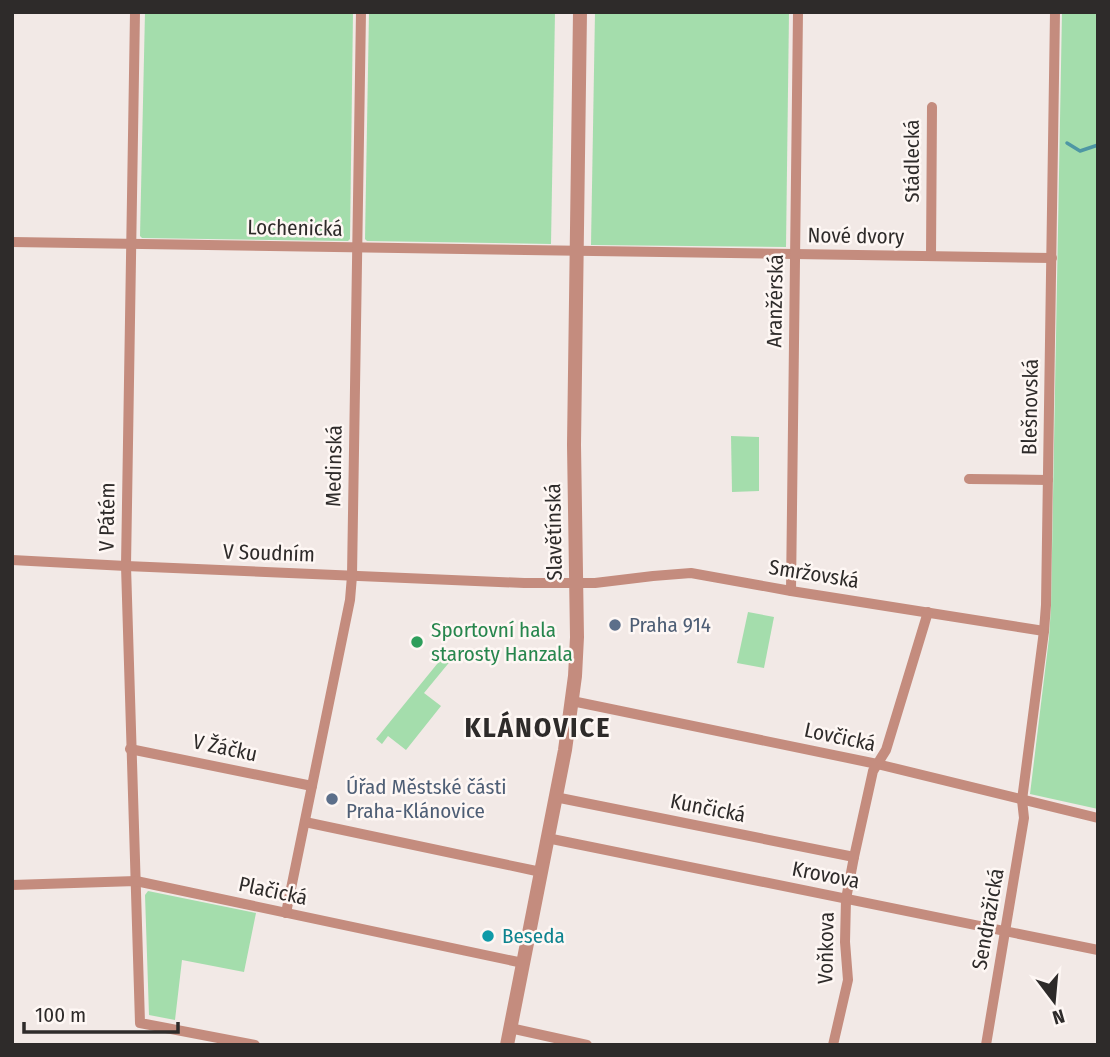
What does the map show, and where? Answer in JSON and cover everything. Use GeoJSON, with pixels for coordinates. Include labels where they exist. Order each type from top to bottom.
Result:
{"type":"FeatureCollection","features":[{"type":"Feature","properties":{"kind":"street","name":"V Pátém"},"geometry":{"type":"LineString","coordinates":[[135,12],[125,566],[140,1023],[255,1045]]}},
{"type":"Feature","properties":{"kind":"street","name":"Medinská"},"geometry":{"type":"LineString","coordinates":[[286,913],[350,600],[352,576],[361,12]]}},
{"type":"Feature","properties":{"kind":"street","name":"Slavětínská"},"geometry":{"type":"LineString","coordinates":[[507,1045],[565,750],[577,637],[575,445],[580,12]]}},
{"type":"Feature","properties":{"kind":"street","name":"Aranžérská"},"geometry":{"type":"LineString","coordinates":[[791,591],[799,12]]}},
{"type":"Feature","properties":{"kind":"street","name":"Blešnovská"},"geometry":{"type":"LineString","coordinates":[[1022,800],[1046,605],[1055,12]]}},
{"type":"Feature","properties":{"kind":"street","name":"Stádlecká"},"geometry":{"type":"LineString","coordinates":[[931,256],[932,107]]}},
{"type":"Feature","properties":{"kind":"street","name":"Lochenická"},"geometry":{"type":"LineString","coordinates":[[12,242],[576,250]]}},
{"type":"Feature","properties":{"kind":"street","name":"Nové dvory"},"geometry":{"type":"LineString","coordinates":[[576,250],[1052,258]]}},
{"type":"Feature","properties":{"kind":"street"},"geometry":{"type":"LineString","coordinates":[[969,479],[1048,480]]}},
{"type":"Feature","properties":{"kind":"street","name":"V Soudním"},"geometry":{"type":"LineString","coordinates":[[12,560],[524,583]]}},
{"type":"Feature","properties":{"kind":"street","name":"Smržovská"},"geometry":{"type":"LineString","coordinates":[[524,583],[595,583],[691,573],[1044,631]]}},
{"type":"Feature","properties":{"kind":"street","name":"Voňkova"},"geometry":{"type":"LineString","coordinates":[[833,1045],[848,980],[846,899],[854,857],[873,772],[886,750],[928,612]]}},
{"type":"Feature","properties":{"kind":"street","name":"Lovčická"},"geometry":{"type":"LineString","coordinates":[[572,701],[877,764],[1098,818]]}},
{"type":"Feature","properties":{"kind":"street","name":"V Žáčku"},"geometry":{"type":"LineString","coordinates":[[130,749],[312,786]]}},
{"type":"Feature","properties":{"kind":"street","name":"Kunčická"},"geometry":{"type":"LineString","coordinates":[[555,797],[854,857]]}},
{"type":"Feature","properties":{"kind":"street","name":"Sendražická"},"geometry":{"type":"LineString","coordinates":[[986,1045],[1024,818],[1022,800]]}},
{"type":"Feature","properties":{"kind":"street"},"geometry":{"type":"LineString","coordinates":[[305,822],[541,872]]}},
{"type":"Feature","properties":{"kind":"street","name":"Krovova"},"geometry":{"type":"LineString","coordinates":[[547,838],[1098,950]]}},
{"type":"Feature","properties":{"kind":"street","name":"Plačická"},"geometry":{"type":"LineString","coordinates":[[12,885],[136,881],[523,963]]}},
{"type":"Feature","properties":{"kind":"street"},"geometry":{"type":"LineString","coordinates":[[510,1028],[587,1045]]}},
{"type":"Feature","properties":{"kind":"green space"},"geometry":{"type":"Polygon","coordinates":[[[145,12],[353,12],[348,241],[140,236],[145,12]]]}},
{"type":"Feature","properties":{"kind":"green space"},"geometry":{"type":"Polygon","coordinates":[[[369,12],[555,12],[551,244],[365,239],[369,12]]]}},
{"type":"Feature","properties":{"kind":"green space"},"geometry":{"type":"Polygon","coordinates":[[[595,12],[789,12],[786,247],[591,245],[595,12]]]}},
{"type":"Feature","properties":{"kind":"green space"},"geometry":{"type":"Polygon","coordinates":[[[1062,12],[1098,12],[1098,809],[1030,794],[1051,607],[1062,12]]]}},
{"type":"Feature","properties":{"kind":"green space"},"geometry":{"type":"Polygon","coordinates":[[[731,436],[759,437],[759,491],[732,492],[731,436]]]}},
{"type":"Feature","properties":{"kind":"green space"},"geometry":{"type":"Polygon","coordinates":[[[748,612],[774,617],[764,668],[737,663],[748,612]]]}},
{"type":"Feature","properties":{"kind":"green space"},"geometry":{"type":"Polygon","coordinates":[[[446,653],[452,659],[424,693],[441,706],[406,750],[388,736],[382,744],[376,739],[446,653]]]}},
{"type":"Feature","properties":{"kind":"green space"},"geometry":{"type":"Polygon","coordinates":[[[148,891],[256,913],[244,972],[182,960],[175,1020],[149,1015],[145,895],[148,891]]]}},
{"type":"Feature","properties":{"kind":"waterway"},"geometry":{"type":"LineString","coordinates":[[1067,143],[1080,151],[1098,145]]}},
{"type":"Feature","properties":{"kind":"place","name":"Praha 914"},"geometry":{"type":"Point","coordinates":[615,625]}},
{"type":"Feature","properties":{"kind":"place","name":"Sportovní hala starosty Hanzala"},"geometry":{"type":"Point","coordinates":[417,642]}},
{"type":"Feature","properties":{"kind":"place","name":"Úřad Městské části Praha-Klánovice"},"geometry":{"type":"Point","coordinates":[332,799]}},
{"type":"Feature","properties":{"kind":"place","name":"Beseda"},"geometry":{"type":"Point","coordinates":[488,936]}},
{"type":"Feature","properties":{"kind":"district","name":"KLÁNOVICE"},"geometry":{"type":"Point","coordinates":[538,727]}}]}
